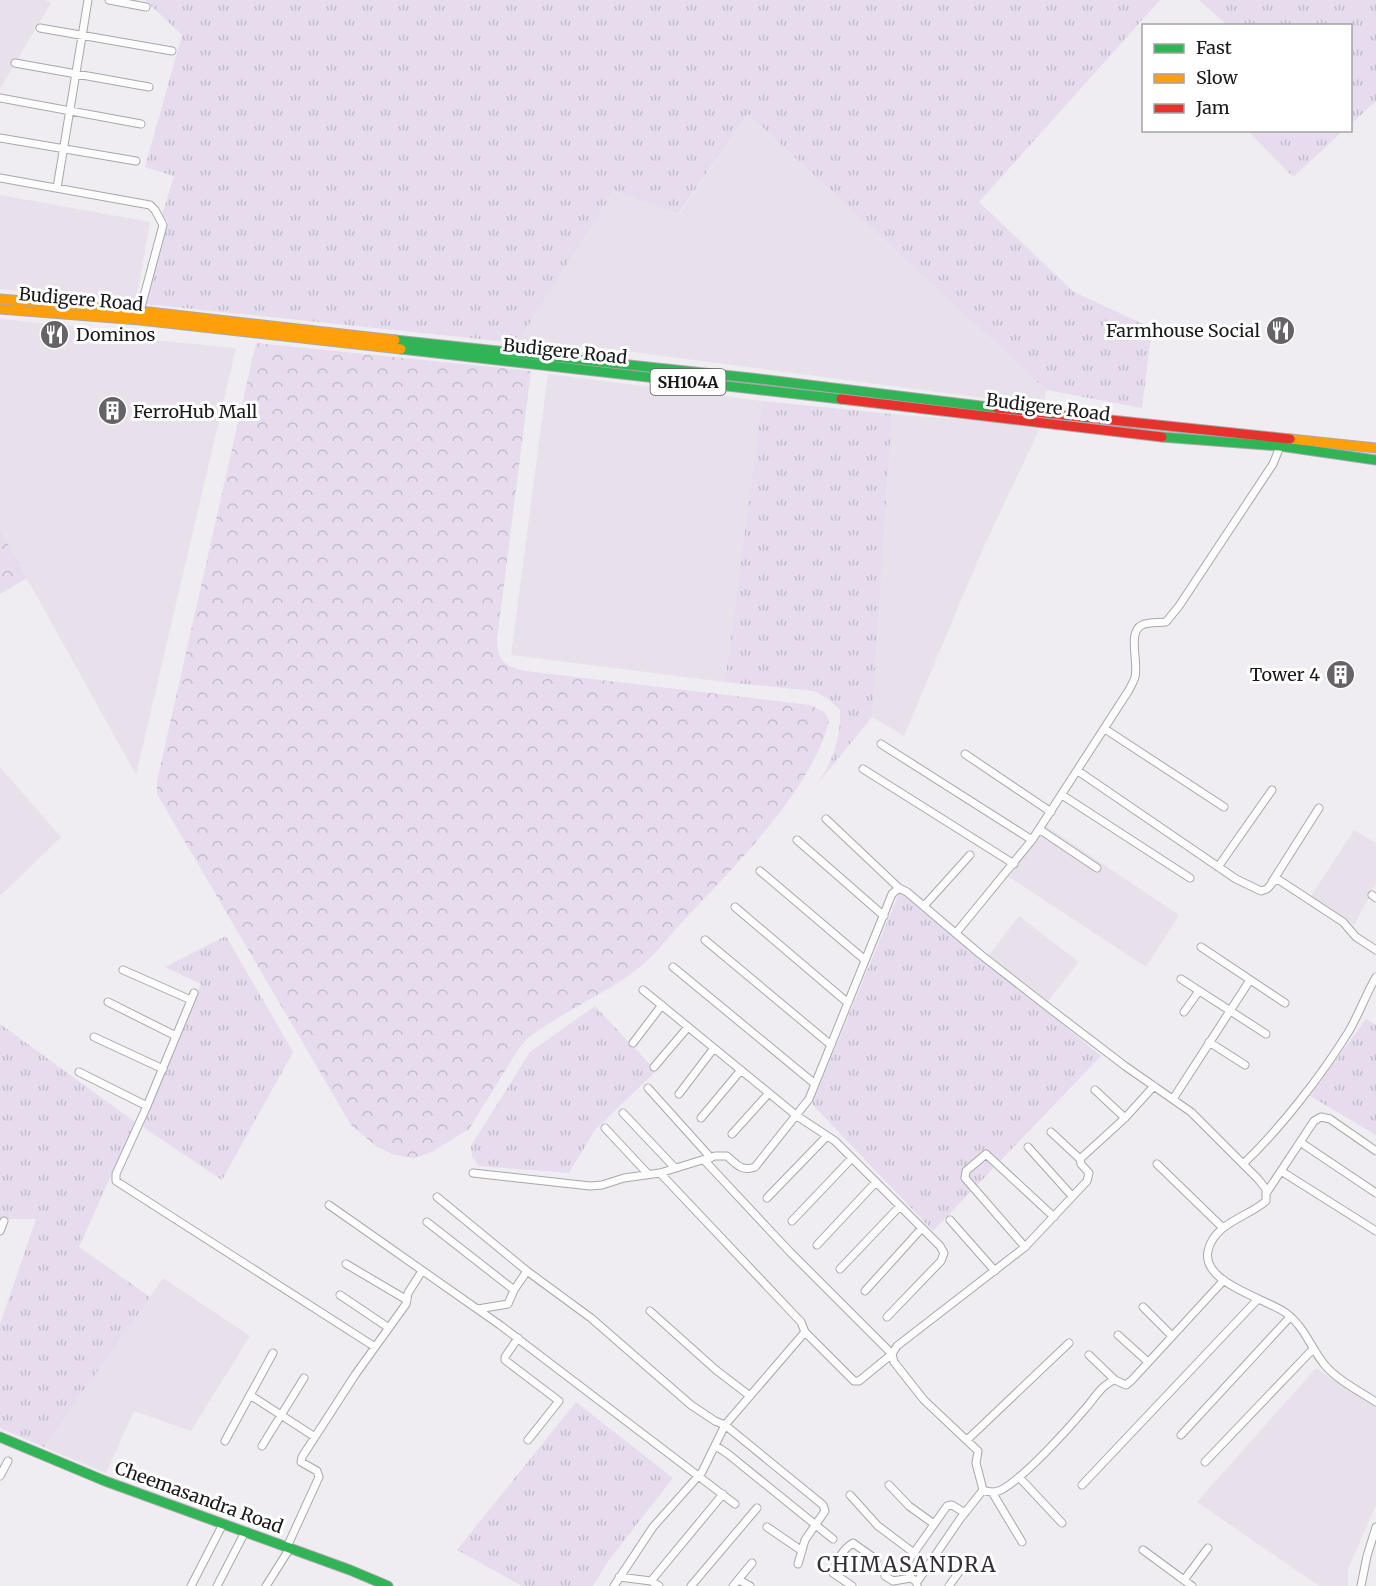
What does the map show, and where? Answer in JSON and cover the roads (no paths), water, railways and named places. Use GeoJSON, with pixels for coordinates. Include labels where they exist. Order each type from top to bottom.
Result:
{"type":"FeatureCollection","features":[{"type":"Feature","properties":{"kind":"main road","name":"Budigere Road"},"geometry":{"type":"LineString","coordinates":[[0,298],[140,311],[751,378],[1281,442],[1376,460]]}},
{"type":"Feature","properties":{"kind":"main road","name":"Budigere Road"},"geometry":{"type":"LineString","coordinates":[[0,309],[140,320],[1155,436],[1376,448]]}},
{"type":"Feature","properties":{"kind":"main road","name":"Cheemasandra Road"},"geometry":{"type":"LineString","coordinates":[[0,1437],[105,1481],[388,1586]]}},
{"type":"Feature","properties":{"kind":"street"},"geometry":{"type":"LineString","coordinates":[[57,188],[88,0]]}},
{"type":"Feature","properties":{"kind":"street"},"geometry":{"type":"LineString","coordinates":[[109,0],[146,7]]}},
{"type":"Feature","properties":{"kind":"street"},"geometry":{"type":"LineString","coordinates":[[40,28],[172,51]]}},
{"type":"Feature","properties":{"kind":"street"},"geometry":{"type":"LineString","coordinates":[[15,63],[149,87]]}},
{"type":"Feature","properties":{"kind":"street"},"geometry":{"type":"LineString","coordinates":[[0,98],[141,124]]}},
{"type":"Feature","properties":{"kind":"street"},"geometry":{"type":"LineString","coordinates":[[0,138],[136,161]]}},
{"type":"Feature","properties":{"kind":"street"},"geometry":{"type":"LineString","coordinates":[[0,178],[150,205],[163,225],[140,311]]}},
{"type":"Feature","properties":{"kind":"street"},"geometry":{"type":"LineString","coordinates":[[956,933],[1032,840],[1129,690],[1136,676],[1133,639],[1136,630],[1142,625],[1166,622],[1179,606],[1273,464],[1281,442]]}},
{"type":"Feature","properties":{"kind":"street"},"geometry":{"type":"LineString","coordinates":[[1105,729],[1224,807]]}},
{"type":"Feature","properties":{"kind":"street"},"geometry":{"type":"LineString","coordinates":[[881,744],[1032,840]]}},
{"type":"Feature","properties":{"kind":"street"},"geometry":{"type":"LineString","coordinates":[[965,754],[1051,812]]}},
{"type":"Feature","properties":{"kind":"street"},"geometry":{"type":"LineString","coordinates":[[863,769],[1014,864]]}},
{"type":"Feature","properties":{"kind":"street"},"geometry":{"type":"LineString","coordinates":[[1078,771],[1257,891],[1263,890],[1277,880],[1343,922],[1356,937],[1376,950]]}},
{"type":"Feature","properties":{"kind":"street"},"geometry":{"type":"LineString","coordinates":[[1218,867],[1272,790]]}},
{"type":"Feature","properties":{"kind":"street"},"geometry":{"type":"LineString","coordinates":[[1062,795],[1190,878]]}},
{"type":"Feature","properties":{"kind":"street"},"geometry":{"type":"LineString","coordinates":[[1270,885],[1319,808]]}},
{"type":"Feature","properties":{"kind":"street"},"geometry":{"type":"LineString","coordinates":[[826,819],[899,888],[907,891],[1053,1011],[1191,1112],[1265,1186],[1267,1199],[1264,1203],[1223,1228],[1209,1249],[1208,1256],[1214,1270],[1224,1280],[1290,1317],[1299,1325],[1328,1368],[1376,1402]]}},
{"type":"Feature","properties":{"kind":"street"},"geometry":{"type":"LineString","coordinates":[[1039,829],[1097,868]]}},
{"type":"Feature","properties":{"kind":"street"},"geometry":{"type":"LineString","coordinates":[[797,840],[884,916]]}},
{"type":"Feature","properties":{"kind":"street"},"geometry":{"type":"LineString","coordinates":[[924,906],[970,855]]}},
{"type":"Feature","properties":{"kind":"street"},"geometry":{"type":"LineString","coordinates":[[760,871],[865,960]]}},
{"type":"Feature","properties":{"kind":"street"},"geometry":{"type":"LineString","coordinates":[[473,1173],[590,1186],[660,1173],[707,1159],[727,1156],[741,1169],[754,1167],[809,1099],[892,894],[899,888]]}},
{"type":"Feature","properties":{"kind":"street"},"geometry":{"type":"LineString","coordinates":[[735,907],[848,1002]]}},
{"type":"Feature","properties":{"kind":"street"},"geometry":{"type":"LineString","coordinates":[[705,940],[831,1045]]}},
{"type":"Feature","properties":{"kind":"street"},"geometry":{"type":"LineString","coordinates":[[1201,947],[1285,1003]]}},
{"type":"Feature","properties":{"kind":"street"},"geometry":{"type":"LineString","coordinates":[[673,967],[815,1084]]}},
{"type":"Feature","properties":{"kind":"street"},"geometry":{"type":"LineString","coordinates":[[123,970],[193,997],[116,1174],[116,1181],[375,1347]]}},
{"type":"Feature","properties":{"kind":"street"},"geometry":{"type":"LineString","coordinates":[[1243,1164],[1297,1102],[1342,1041],[1376,977]]}},
{"type":"Feature","properties":{"kind":"street"},"geometry":{"type":"LineString","coordinates":[[1181,979],[1266,1034]]}},
{"type":"Feature","properties":{"kind":"street"},"geometry":{"type":"LineString","coordinates":[[1173,1099],[1250,980]]}},
{"type":"Feature","properties":{"kind":"street"},"geometry":{"type":"LineString","coordinates":[[643,990],[797,1116],[827,1136],[940,1246],[944,1253],[941,1261],[887,1317]]}},
{"type":"Feature","properties":{"kind":"street"},"geometry":{"type":"LineString","coordinates":[[1184,1012],[1199,991]]}},
{"type":"Feature","properties":{"kind":"street"},"geometry":{"type":"LineString","coordinates":[[108,1002],[176,1036]]}},
{"type":"Feature","properties":{"kind":"street"},"geometry":{"type":"LineString","coordinates":[[633,1043],[662,1005]]}},
{"type":"Feature","properties":{"kind":"street"},"geometry":{"type":"LineString","coordinates":[[654,1066],[688,1027]]}},
{"type":"Feature","properties":{"kind":"street"},"geometry":{"type":"LineString","coordinates":[[94,1037],[163,1069]]}},
{"type":"Feature","properties":{"kind":"street"},"geometry":{"type":"LineString","coordinates":[[1209,1042],[1245,1065]]}},
{"type":"Feature","properties":{"kind":"street"},"geometry":{"type":"LineString","coordinates":[[679,1094],[714,1048]]}},
{"type":"Feature","properties":{"kind":"street"},"geometry":{"type":"LineString","coordinates":[[701,1118],[741,1070]]}},
{"type":"Feature","properties":{"kind":"street"},"geometry":{"type":"LineString","coordinates":[[79,1072],[147,1106]]}},
{"type":"Feature","properties":{"kind":"street"},"geometry":{"type":"LineString","coordinates":[[1080,1159],[1125,1118],[1154,1086]]}},
{"type":"Feature","properties":{"kind":"street"},"geometry":{"type":"LineString","coordinates":[[648,1088],[707,1159],[790,1252],[892,1354],[894,1362],[924,1400],[978,1451],[976,1463],[983,1490]]}},
{"type":"Feature","properties":{"kind":"street"},"geometry":{"type":"LineString","coordinates":[[1095,1090],[1125,1118]]}},
{"type":"Feature","properties":{"kind":"street"},"geometry":{"type":"LineString","coordinates":[[732,1134],[769,1093]]}},
{"type":"Feature","properties":{"kind":"street"},"geometry":{"type":"LineString","coordinates":[[623,1113],[675,1168]]}},
{"type":"Feature","properties":{"kind":"street"},"geometry":{"type":"LineString","coordinates":[[1267,1192],[1314,1121],[1321,1117],[1330,1119],[1376,1151]]}},
{"type":"Feature","properties":{"kind":"street"},"geometry":{"type":"LineString","coordinates":[[605,1128],[648,1174]]}},
{"type":"Feature","properties":{"kind":"street"},"geometry":{"type":"LineString","coordinates":[[660,1173],[801,1322],[805,1332],[855,1381],[859,1381],[892,1354],[897,1346],[1025,1247],[1088,1181],[1090,1176],[1080,1159],[1051,1132]]}},
{"type":"Feature","properties":{"kind":"street"},"geometry":{"type":"LineString","coordinates":[[766,1198],[827,1136]]}},
{"type":"Feature","properties":{"kind":"street"},"geometry":{"type":"LineString","coordinates":[[1300,1142],[1376,1193]]}},
{"type":"Feature","properties":{"kind":"street"},"geometry":{"type":"LineString","coordinates":[[1028,1148],[1072,1196]]}},
{"type":"Feature","properties":{"kind":"street"},"geometry":{"type":"LineString","coordinates":[[1025,1247],[965,1178],[966,1171],[986,1154],[1054,1217]]}},
{"type":"Feature","properties":{"kind":"street"},"geometry":{"type":"LineString","coordinates":[[792,1221],[852,1158]]}},
{"type":"Feature","properties":{"kind":"street"},"geometry":{"type":"LineString","coordinates":[[1156,1164],[1223,1228]]}},
{"type":"Feature","properties":{"kind":"street"},"geometry":{"type":"LineString","coordinates":[[1281,1171],[1376,1231]]}},
{"type":"Feature","properties":{"kind":"street"},"geometry":{"type":"LineString","coordinates":[[817,1245],[876,1182]]}},
{"type":"Feature","properties":{"kind":"street"},"geometry":{"type":"LineString","coordinates":[[437,1197],[527,1271],[591,1318],[691,1405],[725,1425],[823,1505],[825,1511],[805,1540],[798,1564]]}},
{"type":"Feature","properties":{"kind":"street"},"geometry":{"type":"LineString","coordinates":[[329,1205],[518,1338],[735,1504]]}},
{"type":"Feature","properties":{"kind":"street"},"geometry":{"type":"LineString","coordinates":[[840,1269],[900,1206]]}},
{"type":"Feature","properties":{"kind":"street"},"geometry":{"type":"LineString","coordinates":[[950,1220],[995,1271]]}},
{"type":"Feature","properties":{"kind":"street"},"geometry":{"type":"LineString","coordinates":[[0,1231],[4,1221]]}},
{"type":"Feature","properties":{"kind":"street"},"geometry":{"type":"LineString","coordinates":[[427,1222],[514,1290]]}},
{"type":"Feature","properties":{"kind":"street"},"geometry":{"type":"LineString","coordinates":[[865,1291],[922,1228]]}},
{"type":"Feature","properties":{"kind":"street"},"geometry":{"type":"LineString","coordinates":[[346,1264],[407,1300]]}},
{"type":"Feature","properties":{"kind":"street"},"geometry":{"type":"LineString","coordinates":[[266,1586],[288,1547],[319,1477],[317,1472],[301,1462],[302,1457],[389,1328],[422,1271]]}},
{"type":"Feature","properties":{"kind":"street"},"geometry":{"type":"LineString","coordinates":[[478,1309],[508,1304],[527,1271]]}},
{"type":"Feature","properties":{"kind":"street"},"geometry":{"type":"LineString","coordinates":[[1089,1355],[1114,1380],[1126,1385],[1224,1280]]}},
{"type":"Feature","properties":{"kind":"street"},"geometry":{"type":"LineString","coordinates":[[340,1295],[389,1328]]}},
{"type":"Feature","properties":{"kind":"street"},"geometry":{"type":"LineString","coordinates":[[1082,1485],[1258,1299]]}},
{"type":"Feature","properties":{"kind":"street"},"geometry":{"type":"LineString","coordinates":[[1143,1307],[1172,1336]]}},
{"type":"Feature","properties":{"kind":"street"},"geometry":{"type":"LineString","coordinates":[[650,1311],[716,1370],[750,1396]]}},
{"type":"Feature","properties":{"kind":"street"},"geometry":{"type":"LineString","coordinates":[[1181,1435],[1290,1317]]}},
{"type":"Feature","properties":{"kind":"street"},"geometry":{"type":"LineString","coordinates":[[614,1586],[653,1527],[707,1465],[725,1425],[805,1332]]}},
{"type":"Feature","properties":{"kind":"street"},"geometry":{"type":"LineString","coordinates":[[1118,1335],[1148,1362]]}},
{"type":"Feature","properties":{"kind":"street"},"geometry":{"type":"LineString","coordinates":[[518,1338],[505,1360],[559,1401],[528,1440]]}},
{"type":"Feature","properties":{"kind":"street"},"geometry":{"type":"LineString","coordinates":[[967,1440],[1069,1343]]}},
{"type":"Feature","properties":{"kind":"street"},"geometry":{"type":"LineString","coordinates":[[1205,1462],[1313,1348]]}},
{"type":"Feature","properties":{"kind":"street"},"geometry":{"type":"LineString","coordinates":[[225,1441],[273,1353]]}},
{"type":"Feature","properties":{"kind":"street"},"geometry":{"type":"LineString","coordinates":[[262,1446],[304,1378]]}},
{"type":"Feature","properties":{"kind":"street"},"geometry":{"type":"LineString","coordinates":[[983,1490],[998,1492],[1019,1477],[1083,1412],[1108,1382],[1114,1380]]}},
{"type":"Feature","properties":{"kind":"street"},"geometry":{"type":"LineString","coordinates":[[250,1395],[315,1437]]}},
{"type":"Feature","properties":{"kind":"street"},"geometry":{"type":"LineString","coordinates":[[716,1446],[833,1539]]}},
{"type":"Feature","properties":{"kind":"street"},"geometry":{"type":"LineString","coordinates":[[0,1476],[8,1461]]}},
{"type":"Feature","properties":{"kind":"street"},"geometry":{"type":"LineString","coordinates":[[1019,1477],[1062,1523]]}},
{"type":"Feature","properties":{"kind":"street"},"geometry":{"type":"LineString","coordinates":[[889,1485],[909,1506],[934,1524]]}},
{"type":"Feature","properties":{"kind":"street"},"geometry":{"type":"LineString","coordinates":[[915,1582],[983,1490]]}},
{"type":"Feature","properties":{"kind":"street"},"geometry":{"type":"LineString","coordinates":[[992,1492],[1022,1542]]}},
{"type":"Feature","properties":{"kind":"street"},"geometry":{"type":"LineString","coordinates":[[651,1581],[723,1494]]}},
{"type":"Feature","properties":{"kind":"street"},"geometry":{"type":"LineString","coordinates":[[850,1495],[878,1526],[914,1552]]}},
{"type":"Feature","properties":{"kind":"street"},"geometry":{"type":"LineString","coordinates":[[915,1582],[906,1564],[914,1552],[950,1504],[964,1513]]}},
{"type":"Feature","properties":{"kind":"street"},"geometry":{"type":"LineString","coordinates":[[691,1586],[757,1508]]}},
{"type":"Feature","properties":{"kind":"street"},"geometry":{"type":"LineString","coordinates":[[191,1586],[223,1524]]}},
{"type":"Feature","properties":{"kind":"street"},"geometry":{"type":"LineString","coordinates":[[767,1527],[802,1551]]}},
{"type":"Feature","properties":{"kind":"street"},"geometry":{"type":"LineString","coordinates":[[1361,1586],[1376,1527]]}},
{"type":"Feature","properties":{"kind":"street"},"geometry":{"type":"LineString","coordinates":[[217,1586],[245,1532]]}},
{"type":"Feature","properties":{"kind":"street"},"geometry":{"type":"LineString","coordinates":[[852,1586],[833,1573],[834,1566],[849,1545],[853,1543],[877,1560]]}},
{"type":"Feature","properties":{"kind":"street"},"geometry":{"type":"LineString","coordinates":[[1184,1580],[1208,1548]]}},
{"type":"Feature","properties":{"kind":"street"},"geometry":{"type":"LineString","coordinates":[[1143,1550],[1192,1586]]}},
{"type":"Feature","properties":{"kind":"street"},"geometry":{"type":"LineString","coordinates":[[750,1586],[736,1583],[752,1563]]}},
{"type":"Feature","properties":{"kind":"street"},"geometry":{"type":"LineString","coordinates":[[949,1586],[964,1565]]}},
{"type":"Feature","properties":{"kind":"street"},"geometry":{"type":"LineString","coordinates":[[885,1576],[893,1581],[915,1582]]}},
{"type":"Feature","properties":{"kind":"street"},"geometry":{"type":"LineString","coordinates":[[619,1577],[651,1581],[659,1586]]}},
{"type":"Feature","properties":{"kind":"place","name":"Farmhouse Social"},"geometry":{"type":"Point","coordinates":[1281,330]}},
{"type":"Feature","properties":{"kind":"place","name":"Dominos"},"geometry":{"type":"Point","coordinates":[55,334]}},
{"type":"Feature","properties":{"kind":"place","name":"FerroHub Mall"},"geometry":{"type":"Point","coordinates":[112,411]}},
{"type":"Feature","properties":{"kind":"place","name":"Tower 4"},"geometry":{"type":"Point","coordinates":[1341,674]}},
{"type":"Feature","properties":{"kind":"district","name":"CHIMASANDRA"},"geometry":{"type":"Point","coordinates":[907,1564]}}]}
